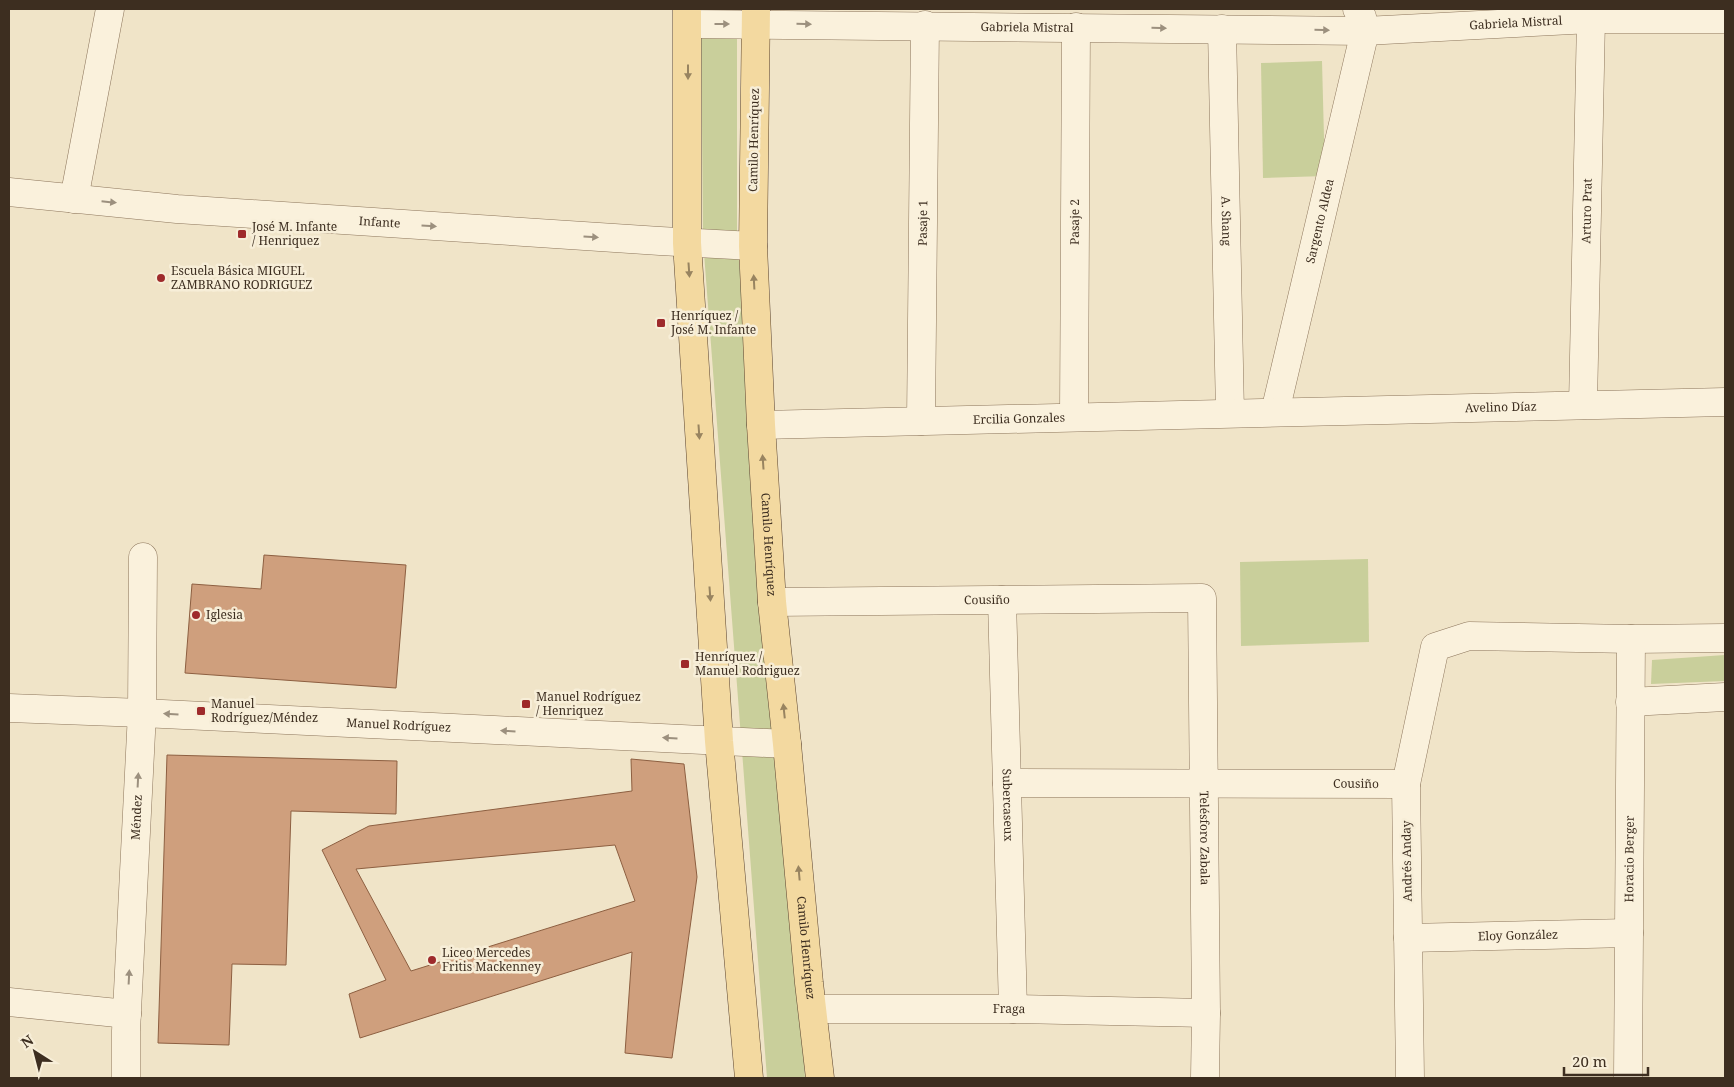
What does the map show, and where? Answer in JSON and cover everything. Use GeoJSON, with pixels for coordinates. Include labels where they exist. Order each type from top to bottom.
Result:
{"type":"FeatureCollection","features":[{"type":"Feature","properties":{"kind":"main road"},"geometry":{"type":"LineString","coordinates":[[688,16],[687,243],[719,741],[749,1078]]}},
{"type":"Feature","properties":{"kind":"main road","name":"Camilo Henríquez"},"geometry":{"type":"LineString","coordinates":[[756,16],[753,246],[761,425],[772,602],[820,1078]]}},
{"type":"Feature","properties":{"kind":"street"},"geometry":{"type":"LineString","coordinates":[[74,199],[110,9]]}},
{"type":"Feature","properties":{"kind":"street","name":"Gabriela Mistral"},"geometry":{"type":"LineString","coordinates":[[688,16],[756,16],[925,25],[1076,27],[1123,18],[1222,29],[1361,20],[1725,19]]}},
{"type":"Feature","properties":{"kind":"street","name":"Arturo Prat"},"geometry":{"type":"LineString","coordinates":[[1583,405],[1591,19]]}},
{"type":"Feature","properties":{"kind":"street","name":"Sargento Aldea"},"geometry":{"type":"LineString","coordinates":[[1275,412],[1361,20]]}},
{"type":"Feature","properties":{"kind":"street","name":"Pasaje 1"},"geometry":{"type":"LineString","coordinates":[[921,421],[925,25]]}},
{"type":"Feature","properties":{"kind":"street","name":"Pasaje 2"},"geometry":{"type":"LineString","coordinates":[[1074,417],[1076,27]]}},
{"type":"Feature","properties":{"kind":"street","name":"A. Shang"},"geometry":{"type":"LineString","coordinates":[[1222,29],[1230,413]]}},
{"type":"Feature","properties":{"kind":"street","name":"Infante"},"geometry":{"type":"LineString","coordinates":[[9,192],[177,209],[753,246]]}},
{"type":"Feature","properties":{"kind":"street","name":"Avelino Díaz"},"geometry":{"type":"LineString","coordinates":[[1275,412],[1725,402]]}},
{"type":"Feature","properties":{"kind":"street","name":"Ercilia Gonzales"},"geometry":{"type":"LineString","coordinates":[[761,425],[1275,412]]}},
{"type":"Feature","properties":{"kind":"street","name":"Méndez"},"geometry":{"type":"LineString","coordinates":[[126,1078],[127,1014],[142,713],[143,557]]}},
{"type":"Feature","properties":{"kind":"street","name":"Cousiño"},"geometry":{"type":"LineString","coordinates":[[772,602],[1202,598]]}},
{"type":"Feature","properties":{"kind":"street","name":"Telésforo Zabala"},"geometry":{"type":"LineString","coordinates":[[1202,598],[1205,1078]]}},
{"type":"Feature","properties":{"kind":"street","name":"Subercaseux"},"geometry":{"type":"LineString","coordinates":[[1002,600],[1013,1009]]}},
{"type":"Feature","properties":{"kind":"street","name":"Andrés Anday"},"geometry":{"type":"LineString","coordinates":[[1410,1078],[1406,784],[1436,647],[1469,636],[1631,639]]}},
{"type":"Feature","properties":{"kind":"street"},"geometry":{"type":"LineString","coordinates":[[1631,639],[1725,638]]}},
{"type":"Feature","properties":{"kind":"street","name":"Horacio Berger"},"geometry":{"type":"LineString","coordinates":[[1628,1078],[1631,639]]}},
{"type":"Feature","properties":{"kind":"street"},"geometry":{"type":"LineString","coordinates":[[1630,702],[1725,697]]}},
{"type":"Feature","properties":{"kind":"street","name":"Manuel Rodríguez"},"geometry":{"type":"LineString","coordinates":[[9,708],[787,744]]}},
{"type":"Feature","properties":{"kind":"street","name":"Cousiño"},"geometry":{"type":"LineString","coordinates":[[1007,783],[1406,784]]}},
{"type":"Feature","properties":{"kind":"street","name":"Eloy González"},"geometry":{"type":"LineString","coordinates":[[1408,938],[1629,932]]}},
{"type":"Feature","properties":{"kind":"street"},"geometry":{"type":"LineString","coordinates":[[9,1002],[127,1014]]}},
{"type":"Feature","properties":{"kind":"street","name":"Fraga"},"geometry":{"type":"LineString","coordinates":[[812,1008],[1013,1009],[1206,1013]]}},
{"type":"Feature","properties":{"kind":"green space"},"geometry":{"type":"Polygon","coordinates":[[[701,9],[737,9],[737,240],[784,743],[805,1078],[767,1078],[703,240],[701,9]]]}},
{"type":"Feature","properties":{"kind":"green space"},"geometry":{"type":"Polygon","coordinates":[[[1322,61],[1325,176],[1263,178],[1261,63],[1322,61]]]}},
{"type":"Feature","properties":{"kind":"green space"},"geometry":{"type":"Polygon","coordinates":[[[1368,559],[1369,642],[1241,646],[1240,562],[1368,559]]]}},
{"type":"Feature","properties":{"kind":"green space"},"geometry":{"type":"Polygon","coordinates":[[[1725,655],[1725,681],[1651,684],[1652,660],[1725,655]]]}},
{"type":"Feature","properties":{"kind":"building"},"geometry":{"type":"Polygon","coordinates":[[[264,555],[406,565],[396,688],[185,673],[192,584],[261,589],[264,555]]]}},
{"type":"Feature","properties":{"kind":"building"},"geometry":{"type":"Polygon","coordinates":[[[167,755],[397,761],[396,814],[291,811],[286,965],[232,964],[229,1045],[158,1043],[167,755]]]}},
{"type":"Feature","properties":{"kind":"building"},"geometry":{"type":"Polygon","coordinates":[[[631,759],[684,764],[697,877],[672,1058],[625,1053],[632,952],[360,1038],[349,994],[386,980],[322,850],[369,826],[632,791],[631,759]],[[615,845],[356,869],[411,971],[635,901],[615,845]]]}},
{"type":"Feature","properties":{"kind":"place","name":"José M. Infante / Henriquez"},"geometry":{"type":"Point","coordinates":[242,234]}},
{"type":"Feature","properties":{"kind":"place","name":"Escuela Básica MIGUEL ZAMBRANO RODRIGUEZ"},"geometry":{"type":"Point","coordinates":[161,278]}},
{"type":"Feature","properties":{"kind":"place","name":"Henríquez / José M. Infante"},"geometry":{"type":"Point","coordinates":[661,323]}},
{"type":"Feature","properties":{"kind":"place","name":"Iglesia"},"geometry":{"type":"Point","coordinates":[196,615]}},
{"type":"Feature","properties":{"kind":"place","name":"Henríquez / Manuel Rodriguez"},"geometry":{"type":"Point","coordinates":[685,664]}},
{"type":"Feature","properties":{"kind":"place","name":"Manuel Rodríguez / Henriquez"},"geometry":{"type":"Point","coordinates":[526,704]}},
{"type":"Feature","properties":{"kind":"place","name":"Manuel Rodríguez/Méndez"},"geometry":{"type":"Point","coordinates":[201,711]}},
{"type":"Feature","properties":{"kind":"place","name":"Liceo Mercedes Fritis Mackenney"},"geometry":{"type":"Point","coordinates":[432,960]}}]}
